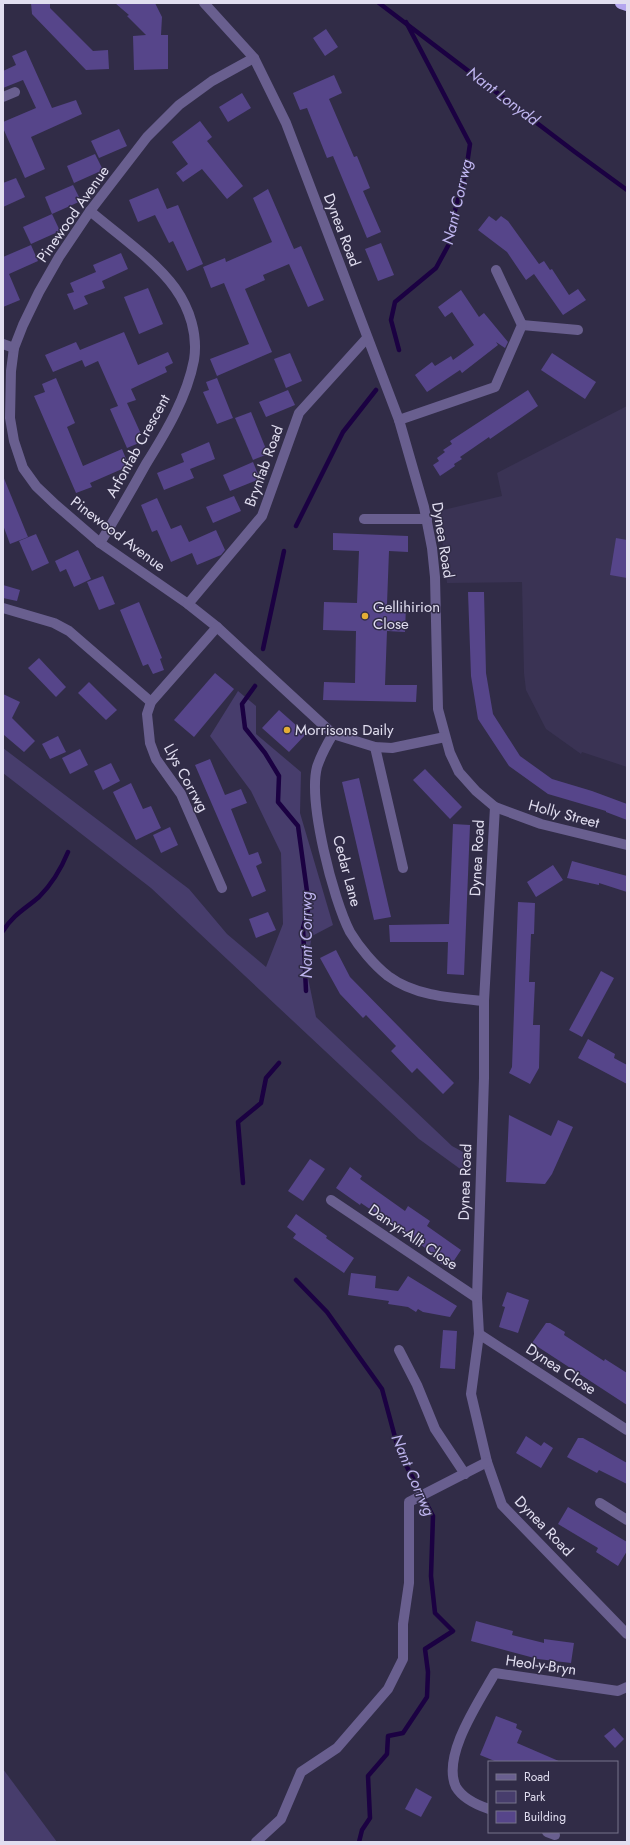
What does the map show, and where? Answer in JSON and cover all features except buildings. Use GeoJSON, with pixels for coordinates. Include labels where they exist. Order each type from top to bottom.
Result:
{"type":"FeatureCollection","features":[{"type":"Feature","properties":{"kind":"highway"},"geometry":{"type":"LineString","coordinates":[[621,3],[627,5]]}},
{"type":"Feature","properties":{"kind":"street","name":"Dynea Road"},"geometry":{"type":"LineString","coordinates":[[204,3],[254,58],[286,123],[399,420],[427,519],[435,577],[438,709],[450,753],[459,772],[476,791],[495,807],[484,1001],[484,1078],[477,1298],[479,1334],[471,1394],[487,1462],[502,1505],[627,1634]]}},
{"type":"Feature","properties":{"kind":"street","name":"Pinewood Avenue"},"geometry":{"type":"LineString","coordinates":[[254,58],[212,81],[179,105],[147,137],[90,211],[59,257],[39,292],[14,348],[11,371],[10,418],[14,441],[23,468],[36,486],[100,543],[188,604],[217,627],[333,734],[375,747],[392,748],[445,737]]}},
{"type":"Feature","properties":{"kind":"street"},"geometry":{"type":"LineString","coordinates":[[3,97],[15,92]]}},
{"type":"Feature","properties":{"kind":"street","name":"Arfonfab Crescent"},"geometry":{"type":"LineString","coordinates":[[90,211],[164,275],[175,288],[187,309],[195,334],[194,359],[184,392],[163,436],[100,543]]}},
{"type":"Feature","properties":{"kind":"street"},"geometry":{"type":"LineString","coordinates":[[399,420],[495,387],[522,325],[496,270]]}},
{"type":"Feature","properties":{"kind":"street"},"geometry":{"type":"LineString","coordinates":[[522,325],[578,330]]}},
{"type":"Feature","properties":{"kind":"street","name":"Brynfab Road"},"geometry":{"type":"LineString","coordinates":[[188,604],[262,516],[299,413],[367,338]]}},
{"type":"Feature","properties":{"kind":"street"},"geometry":{"type":"LineString","coordinates":[[3,344],[14,348]]}},
{"type":"Feature","properties":{"kind":"street"},"geometry":{"type":"LineString","coordinates":[[364,519],[427,519]]}},
{"type":"Feature","properties":{"kind":"street"},"geometry":{"type":"LineString","coordinates":[[3,608],[54,623],[69,632],[151,702],[217,627]]}},
{"type":"Feature","properties":{"kind":"street","name":"Llys Corrwg"},"geometry":{"type":"LineString","coordinates":[[151,702],[147,714],[150,743],[156,759],[181,794],[222,888]]}},
{"type":"Feature","properties":{"kind":"street","name":"Cedar Lane"},"geometry":{"type":"LineString","coordinates":[[333,734],[317,768],[317,806],[331,881],[339,906],[351,933],[368,956],[388,976],[414,989],[443,998],[484,1001]]}},
{"type":"Feature","properties":{"kind":"street"},"geometry":{"type":"LineString","coordinates":[[375,747],[403,868]]}},
{"type":"Feature","properties":{"kind":"street","name":"Holly Street"},"geometry":{"type":"LineString","coordinates":[[495,807],[542,824],[627,845]]}},
{"type":"Feature","properties":{"kind":"street","name":"Dan-yr-Allt Close"},"geometry":{"type":"LineString","coordinates":[[331,1200],[477,1298]]}},
{"type":"Feature","properties":{"kind":"street","name":"Dynea Close"},"geometry":{"type":"LineString","coordinates":[[479,1334],[627,1430]]}},
{"type":"Feature","properties":{"kind":"street"},"geometry":{"type":"LineString","coordinates":[[399,1350],[417,1384],[435,1429],[464,1474]]}},
{"type":"Feature","properties":{"kind":"street"},"geometry":{"type":"LineString","coordinates":[[256,1842],[281,1819],[301,1772],[338,1748],[388,1689],[402,1659],[403,1624],[409,1583],[409,1502],[487,1462]]}},
{"type":"Feature","properties":{"kind":"street"},"geometry":{"type":"LineString","coordinates":[[600,1503],[627,1520]]}},
{"type":"Feature","properties":{"kind":"street","name":"Heol-y-Bryn"},"geometry":{"type":"LineString","coordinates":[[488,1809],[472,1802],[456,1787],[453,1766],[456,1745],[495,1673],[618,1691],[627,1687]]}},
{"type":"Feature","properties":{"kind":"shaded area"},"geometry":{"type":"Polygon","coordinates":[[[627,406],[627,767],[582,752],[581,754],[546,729],[526,690],[524,673],[522,582],[447,583],[439,511],[502,496],[497,473],[627,406]]]}},
{"type":"Feature","properties":{"kind":"green space"},"geometry":{"type":"Polygon","coordinates":[[[238,691],[256,706],[256,734],[301,772],[300,813],[333,925],[312,936],[306,968],[316,1017],[452,1146],[463,1152],[463,1171],[419,1139],[151,888],[3,773],[3,748],[189,889],[227,934],[266,967],[283,924],[281,853],[251,791],[210,736],[238,691]]]}},
{"type":"Feature","properties":{"kind":"green space"},"geometry":{"type":"Polygon","coordinates":[[[3,1769],[57,1842],[3,1842],[3,1769]]]}},
{"type":"Feature","properties":{"kind":"waterway","name":"Nant Lonydd"},"geometry":{"type":"LineString","coordinates":[[379,3],[627,190]]}},
{"type":"Feature","properties":{"kind":"waterway","name":"Nant Corrwg"},"geometry":{"type":"LineString","coordinates":[[399,350],[391,320],[395,302],[436,268],[449,244],[449,232],[466,171],[470,144],[406,22]]}},
{"type":"Feature","properties":{"kind":"waterway","name":"Nant Corrwg"},"geometry":{"type":"LineString","coordinates":[[296,526],[343,432],[376,390]]}},
{"type":"Feature","properties":{"kind":"waterway","name":"Nant Corrwg"},"geometry":{"type":"LineString","coordinates":[[263,649],[284,551]]}},
{"type":"Feature","properties":{"kind":"waterway","name":"Nant Corrwg"},"geometry":{"type":"LineString","coordinates":[[255,686],[242,704],[245,728],[265,753],[279,776],[278,802],[298,826],[309,906],[303,928],[306,991]]}},
{"type":"Feature","properties":{"kind":"waterway"},"geometry":{"type":"LineString","coordinates":[[3,931],[16,916],[39,897],[48,887],[68,852]]}},
{"type":"Feature","properties":{"kind":"waterway","name":"Nant Corrwg"},"geometry":{"type":"LineString","coordinates":[[243,1183],[238,1122],[261,1103],[266,1078],[279,1063]]}},
{"type":"Feature","properties":{"kind":"waterway","name":"Nant Corrwg"},"geometry":{"type":"LineString","coordinates":[[296,1280],[327,1312],[382,1389],[399,1452],[433,1516],[431,1576],[435,1613],[453,1631],[425,1649],[428,1672],[427,1697],[403,1733],[388,1736],[387,1754],[368,1776],[370,1818],[362,1830],[359,1842]]}},
{"type":"Feature","properties":{"kind":"place","name":"Gellihirion Close"},"geometry":{"type":"Point","coordinates":[365,616]}},
{"type":"Feature","properties":{"kind":"place","name":"Morrisons Daily"},"geometry":{"type":"Point","coordinates":[287,730]}}]}
